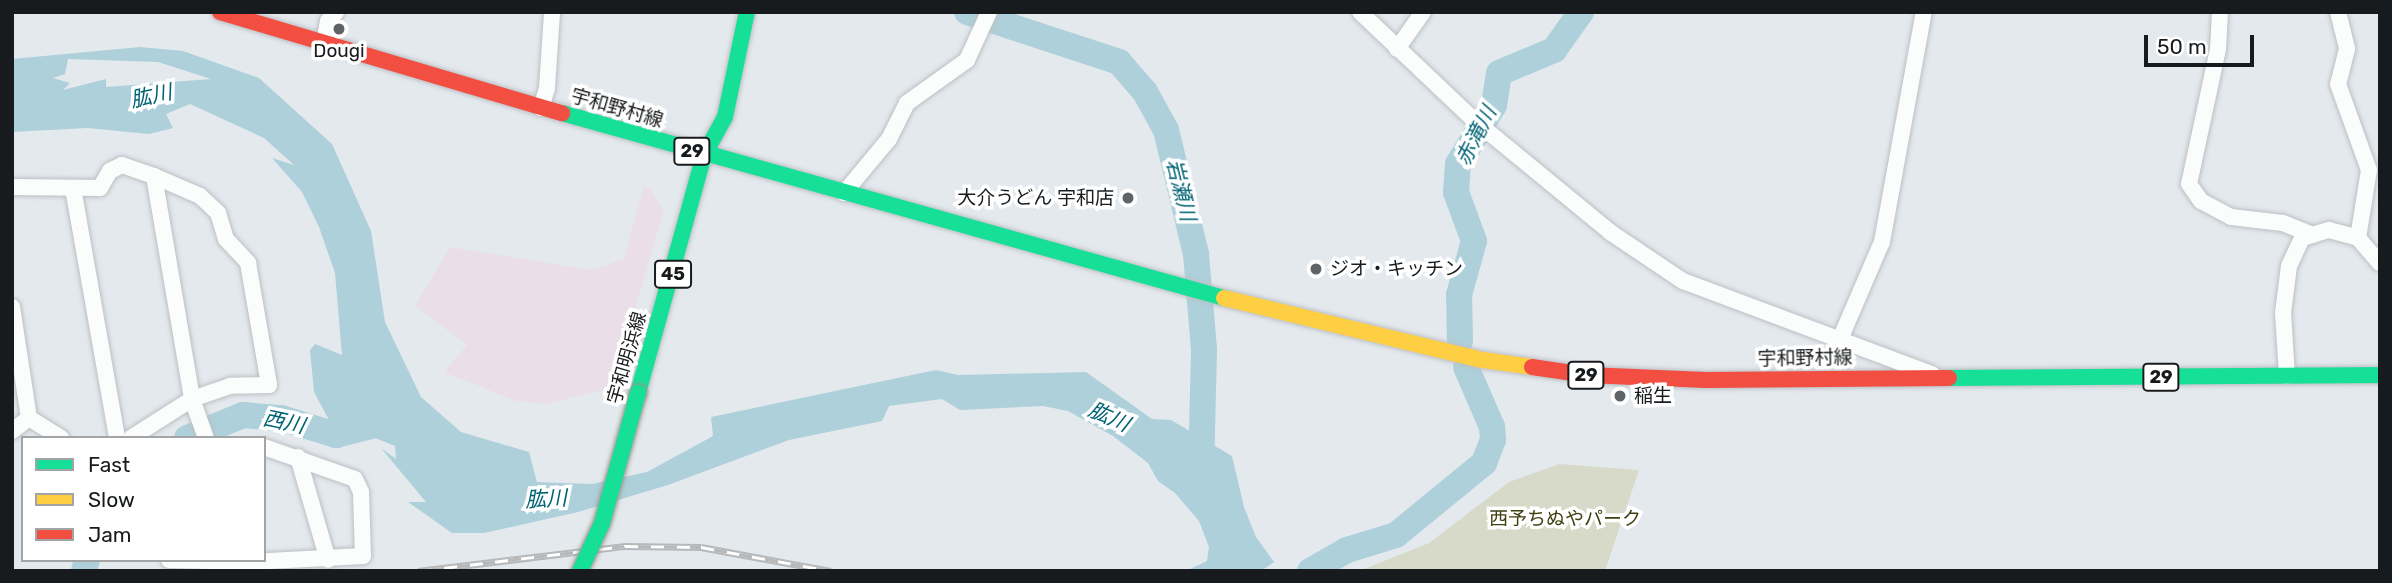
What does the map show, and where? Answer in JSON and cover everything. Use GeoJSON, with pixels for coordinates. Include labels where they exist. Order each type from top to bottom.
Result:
{"type":"FeatureCollection","features":[{"type":"Feature","properties":{"kind":"main road","name":"宇和野村線"},"geometry":{"type":"LineString","coordinates":[[219,12],[704,155],[1238,302],[1483,360],[1587,375],[1706,380],[2380,375]]}},
{"type":"Feature","properties":{"kind":"main road"},"geometry":{"type":"LineString","coordinates":[[704,155],[709,114],[735,12]]}},
{"type":"Feature","properties":{"kind":"main road"},"geometry":{"type":"LineString","coordinates":[[704,155],[725,117],[747,12]]}},
{"type":"Feature","properties":{"kind":"main road","name":"宇和明浜線"},"geometry":{"type":"LineString","coordinates":[[580,571],[602,523],[704,155]]}},
{"type":"Feature","properties":{"kind":"street"},"geometry":{"type":"LineString","coordinates":[[324,42],[328,21],[336,12]]}},
{"type":"Feature","properties":{"kind":"street"},"geometry":{"type":"LineString","coordinates":[[541,108],[548,88],[552,12]]}},
{"type":"Feature","properties":{"kind":"street"},"geometry":{"type":"LineString","coordinates":[[844,193],[889,139],[907,103],[967,60],[989,12]]}},
{"type":"Feature","properties":{"kind":"street"},"geometry":{"type":"LineString","coordinates":[[1360,12],[1475,121],[1610,232],[1683,281],[1803,329],[1841,337],[1942,378]]}},
{"type":"Feature","properties":{"kind":"street"},"geometry":{"type":"LineString","coordinates":[[1397,49],[1423,12]]}},
{"type":"Feature","properties":{"kind":"street"},"geometry":{"type":"LineString","coordinates":[[1841,337],[1882,242],[1924,12]]}},
{"type":"Feature","properties":{"kind":"street"},"geometry":{"type":"LineString","coordinates":[[2220,12],[2218,49],[2189,184],[2201,201],[2231,217],[2283,223],[2313,235]]}},
{"type":"Feature","properties":{"kind":"street"},"geometry":{"type":"LineString","coordinates":[[2338,12],[2347,49],[2338,84],[2369,170],[2358,238]]}},
{"type":"Feature","properties":{"kind":"street"},"geometry":{"type":"LineString","coordinates":[[12,187],[100,188],[110,171],[122,165],[200,196],[218,213],[226,239],[248,263],[269,385],[230,386],[192,399],[134,436]]}},
{"type":"Feature","properties":{"kind":"street"},"geometry":{"type":"LineString","coordinates":[[154,176],[192,399],[205,436]]}},
{"type":"Feature","properties":{"kind":"street"},"geometry":{"type":"LineString","coordinates":[[74,188],[117,436]]}},
{"type":"Feature","properties":{"kind":"street"},"geometry":{"type":"LineString","coordinates":[[2287,376],[2282,333],[2289,266],[2302,238],[2329,230],[2358,238],[2380,263]]}},
{"type":"Feature","properties":{"kind":"street"},"geometry":{"type":"LineString","coordinates":[[12,307],[29,418],[58,436]]}},
{"type":"Feature","properties":{"kind":"street"},"geometry":{"type":"LineString","coordinates":[[12,431],[29,418]]}},
{"type":"Feature","properties":{"kind":"street"},"geometry":{"type":"LineString","coordinates":[[266,448],[355,479],[361,492],[363,556],[328,560],[266,561]]}},
{"type":"Feature","properties":{"kind":"street"},"geometry":{"type":"LineString","coordinates":[[298,457],[328,560]]}},
{"type":"Feature","properties":{"kind":"shaded area"},"geometry":{"type":"Polygon","coordinates":[[[643,188],[650,188],[664,211],[611,388],[547,404],[516,401],[444,372],[467,345],[415,306],[450,247],[590,270],[624,259],[643,188]]]}},
{"type":"Feature","properties":{"kind":"green space","name":"西予ちぬやパーク"},"geometry":{"type":"Polygon","coordinates":[[[1559,464],[1639,470],[1605,571],[1359,571],[1429,543],[1509,482],[1559,464]]]}},
{"type":"Feature","properties":{"kind":"water","name":"肱川"},"geometry":{"type":"Polygon","coordinates":[[[140,47],[183,51],[259,78],[332,144],[371,231],[385,322],[421,397],[461,432],[529,452],[537,482],[592,484],[647,472],[713,436],[711,417],[936,370],[958,375],[1086,372],[1152,419],[1171,420],[1232,456],[1244,507],[1256,537],[1274,562],[1261,571],[1186,571],[1207,561],[1209,547],[1199,521],[1175,493],[1158,481],[1148,463],[1113,436],[1068,411],[1043,406],[960,410],[942,399],[889,406],[882,421],[789,440],[668,485],[578,512],[484,533],[452,533],[408,502],[426,502],[381,448],[396,459],[395,446],[365,434],[348,437],[329,420],[314,392],[310,350],[315,344],[342,355],[335,273],[319,227],[302,192],[272,158],[294,165],[264,138],[190,104],[166,114],[173,128],[149,134],[87,128],[12,132],[12,59],[140,47]],[[68,59],[65,74],[53,78],[70,83],[63,90],[106,79],[106,87],[211,79],[158,62],[68,59]]]}},
{"type":"Feature","properties":{"kind":"waterway","name":"岩瀬川"},"geometry":{"type":"LineString","coordinates":[[967,12],[1119,62],[1145,92],[1166,130],[1196,254],[1204,350],[1201,473]]}},
{"type":"Feature","properties":{"kind":"waterway","name":"赤滝川"},"geometry":{"type":"LineString","coordinates":[[1460,341],[1459,295],[1474,241],[1456,192],[1458,164],[1494,105],[1499,73],[1554,50],[1581,12]]}},
{"type":"Feature","properties":{"kind":"waterway","name":"赤滝川"},"geometry":{"type":"LineString","coordinates":[[1310,571],[1347,550],[1396,535],[1484,463],[1493,440],[1492,427],[1466,367]]}},
{"type":"Feature","properties":{"kind":"waterway","name":"西川"},"geometry":{"type":"LineString","coordinates":[[192,436],[243,415],[281,418],[336,435],[379,424]]}},
{"type":"Feature","properties":{"kind":"waterway","name":"西川"},"geometry":{"type":"LineString","coordinates":[[84,571],[86,562]]}},
{"type":"Feature","properties":{"kind":"railway"},"geometry":{"type":"LineString","coordinates":[[418,571],[625,546],[701,547],[831,571]]}},
{"type":"Feature","properties":{"kind":"traffic: fast"},"geometry":{"type":"LineString","coordinates":[[704,155],[725,117],[747,12]]}},
{"type":"Feature","properties":{"kind":"traffic: fast"},"geometry":{"type":"LineString","coordinates":[[562,113],[1224,298]]}},
{"type":"Feature","properties":{"kind":"traffic: fast"},"geometry":{"type":"LineString","coordinates":[[638,393],[704,155]]}},
{"type":"Feature","properties":{"kind":"traffic: fast"},"geometry":{"type":"LineString","coordinates":[[1949,378],[2380,375]]}},
{"type":"Feature","properties":{"kind":"traffic: fast"},"geometry":{"type":"LineString","coordinates":[[580,571],[602,523],[638,393]]}},
{"type":"Feature","properties":{"kind":"traffic: slow"},"geometry":{"type":"LineString","coordinates":[[1224,298],[1483,360],[1532,367]]}},
{"type":"Feature","properties":{"kind":"traffic: jam"},"geometry":{"type":"LineString","coordinates":[[220,12],[562,113]]}},
{"type":"Feature","properties":{"kind":"traffic: jam"},"geometry":{"type":"LineString","coordinates":[[1532,367],[1587,375],[1706,380],[1949,378]]}},
{"type":"Feature","properties":{"kind":"place","name":"Dougi"},"geometry":{"type":"Point","coordinates":[339,29]}},
{"type":"Feature","properties":{"kind":"place","name":"大介うどん 宇和店"},"geometry":{"type":"Point","coordinates":[1128,198]}},
{"type":"Feature","properties":{"kind":"place","name":"ジオ・キッチン"},"geometry":{"type":"Point","coordinates":[1316,269]}},
{"type":"Feature","properties":{"kind":"place","name":"稲生"},"geometry":{"type":"Point","coordinates":[1620,396]}}]}
